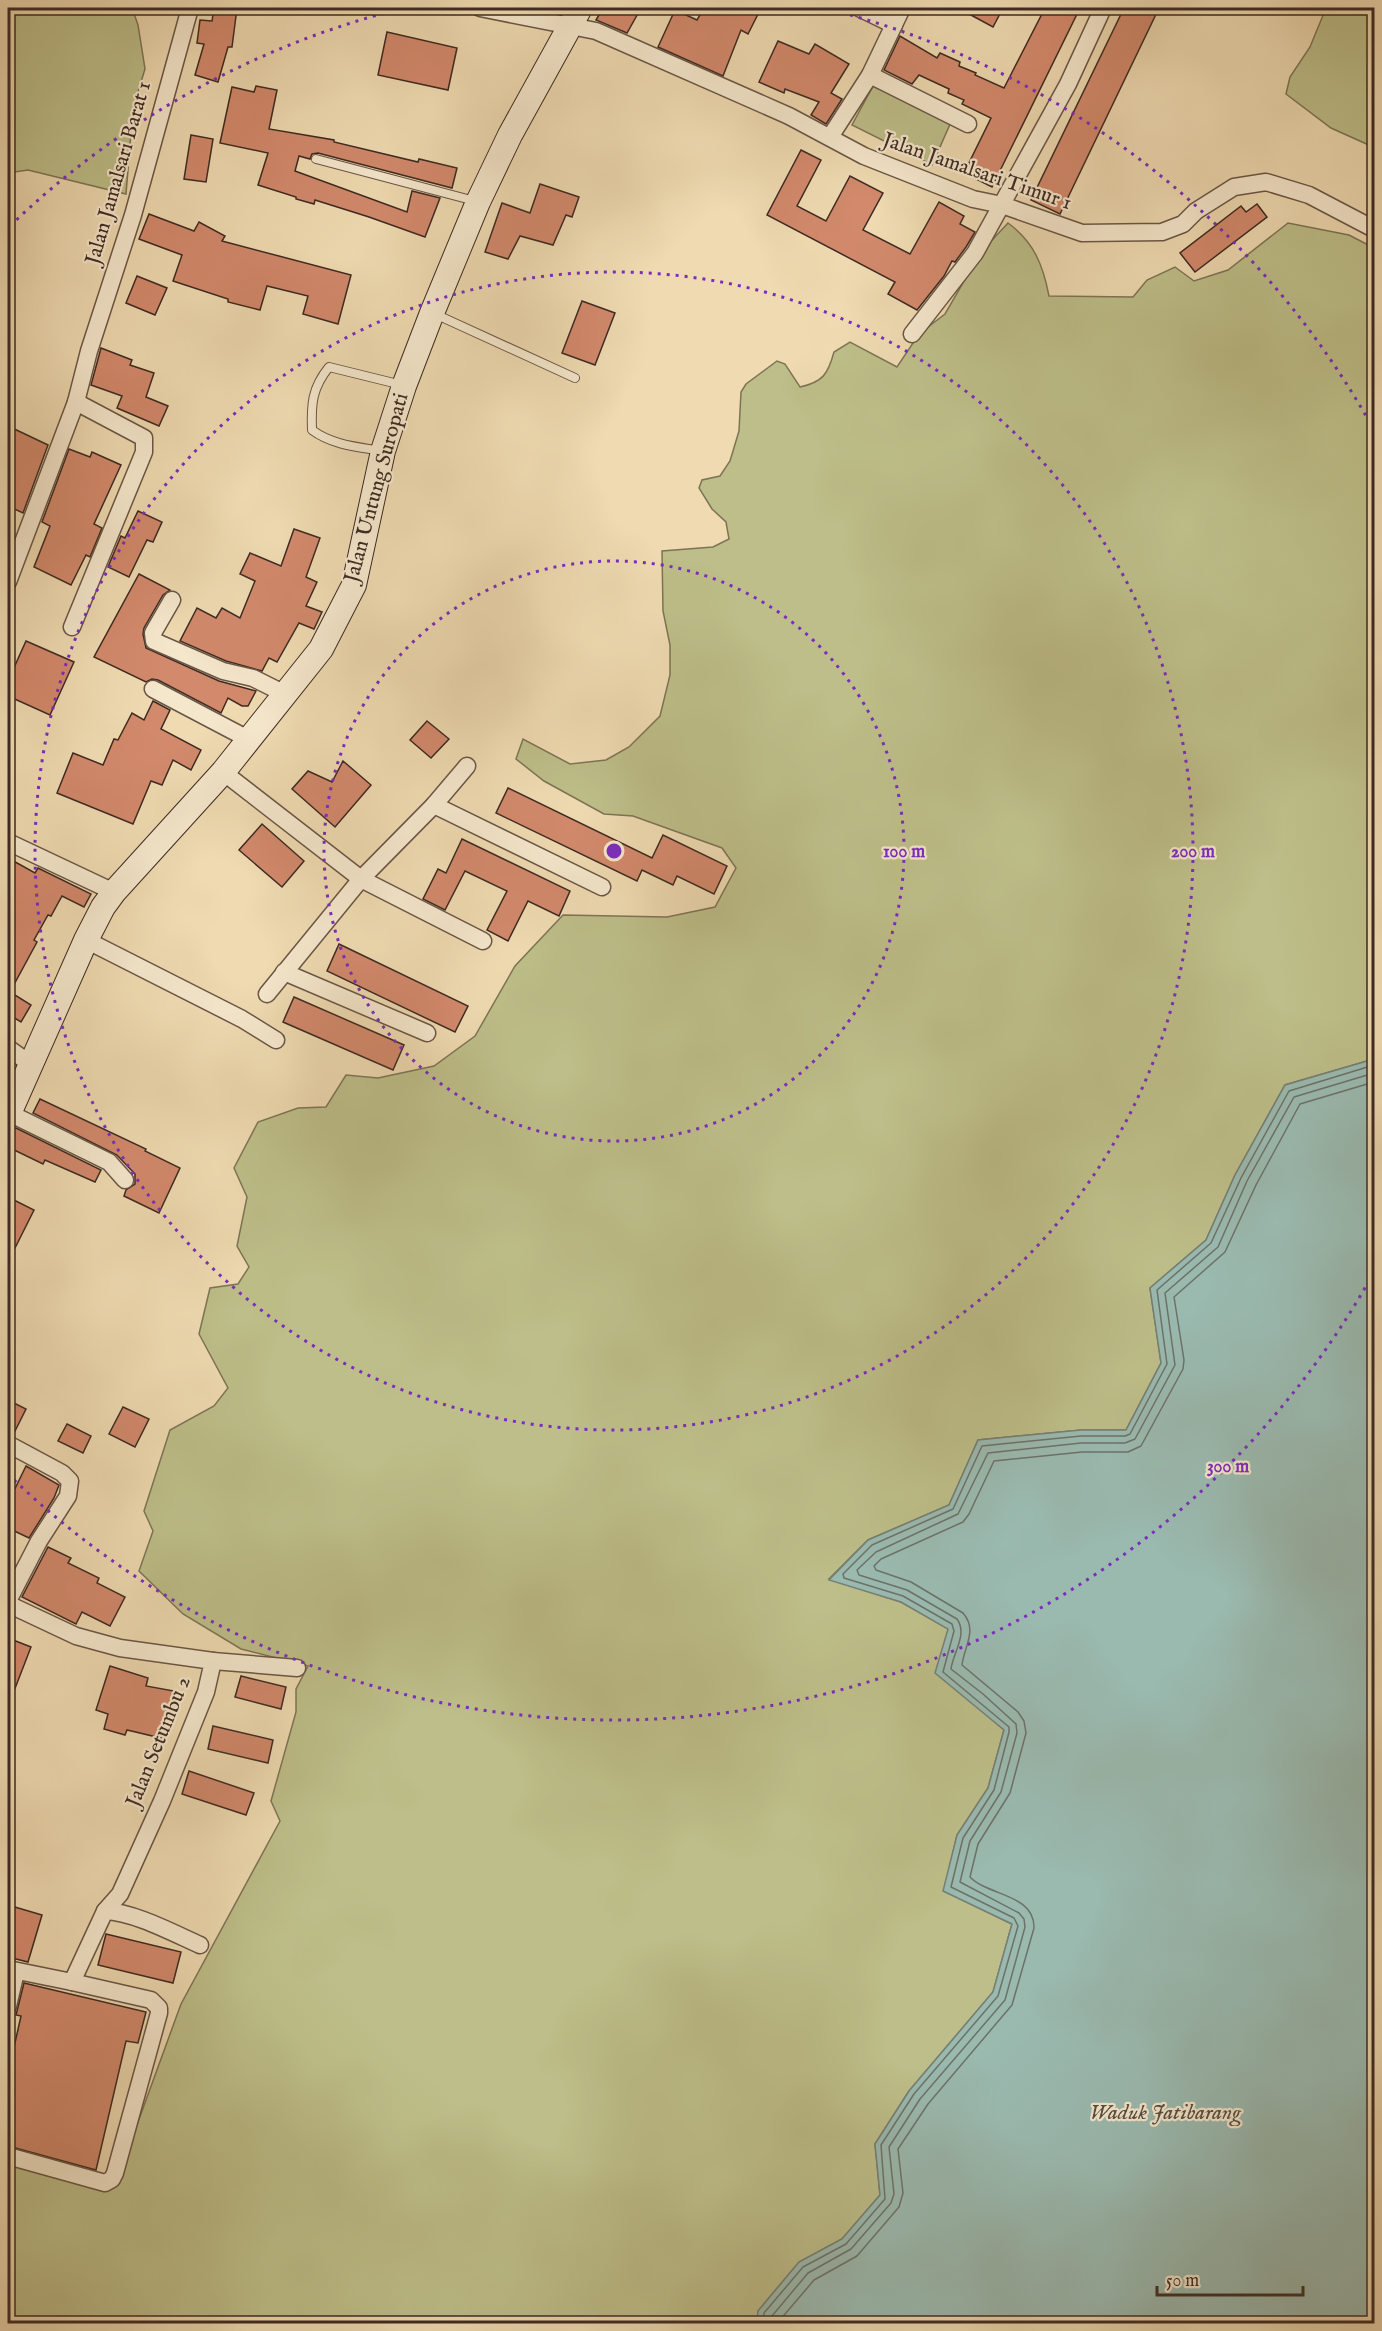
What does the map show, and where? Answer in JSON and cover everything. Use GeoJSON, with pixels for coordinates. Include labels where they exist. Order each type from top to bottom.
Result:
{"type":"FeatureCollection","features":[{"type":"Feature","properties":{"kind":"main road","name":"Jalan Untung Suropati"},"geometry":{"type":"LineString","coordinates":[[8,1115],[103,907],[223,772],[321,649],[354,585],[383,451],[404,386],[432,313],[478,202],[510,135],[574,17]]}},
{"type":"Feature","properties":{"kind":"street","name":"Jalan Jamalsari Barat 1"},"geometry":{"type":"LineString","coordinates":[[8,582],[76,402],[89,351],[133,215],[190,8]]}},
{"type":"Feature","properties":{"kind":"street"},"geometry":{"type":"LineString","coordinates":[[480,8],[574,17]]}},
{"type":"Feature","properties":{"kind":"street"},"geometry":{"type":"LineString","coordinates":[[859,8],[894,25]]}},
{"type":"Feature","properties":{"kind":"street"},"geometry":{"type":"LineString","coordinates":[[830,137],[870,75],[902,8]]}},
{"type":"Feature","properties":{"kind":"street"},"geometry":{"type":"LineString","coordinates":[[912,334],[975,253],[1068,84],[1103,8]]}},
{"type":"Feature","properties":{"kind":"street","name":"Jalan Jamalsari Timur 1"},"geometry":{"type":"LineString","coordinates":[[574,17],[596,31],[789,116],[864,156],[973,199],[1002,205],[1082,232],[1162,232],[1183,224],[1196,211],[1234,187],[1266,182],[1309,195],[1374,229]]}},
{"type":"Feature","properties":{"kind":"street"},"geometry":{"type":"LineString","coordinates":[[870,75],[968,124]]}},
{"type":"Feature","properties":{"kind":"street"},"geometry":{"type":"LineString","coordinates":[[72,627],[144,452],[144,438],[76,402]]}},
{"type":"Feature","properties":{"kind":"street"},"geometry":{"type":"LineString","coordinates":[[172,600],[153,633],[154,640],[223,671],[253,678],[285,694]]}},
{"type":"Feature","properties":{"kind":"street"},"geometry":{"type":"LineString","coordinates":[[153,688],[250,740]]}},
{"type":"Feature","properties":{"kind":"street"},"geometry":{"type":"LineString","coordinates":[[267,994],[361,879],[434,805],[467,766]]}},
{"type":"Feature","properties":{"kind":"street"},"geometry":{"type":"LineString","coordinates":[[223,772],[361,879],[483,941]]}},
{"type":"Feature","properties":{"kind":"street"},"geometry":{"type":"LineString","coordinates":[[434,805],[602,887]]}},
{"type":"Feature","properties":{"kind":"street"},"geometry":{"type":"LineString","coordinates":[[8,842],[114,892]]}},
{"type":"Feature","properties":{"kind":"street"},"geometry":{"type":"LineString","coordinates":[[86,940],[231,1013],[276,1040]]}},
{"type":"Feature","properties":{"kind":"street"},"geometry":{"type":"LineString","coordinates":[[284,972],[427,1034]]}},
{"type":"Feature","properties":{"kind":"street"},"geometry":{"type":"LineString","coordinates":[[8,1048],[32,1065]]}},
{"type":"Feature","properties":{"kind":"street"},"geometry":{"type":"LineString","coordinates":[[8,1115],[109,1162],[125,1180]]}},
{"type":"Feature","properties":{"kind":"street"},"geometry":{"type":"LineString","coordinates":[[8,1444],[62,1473],[70,1481],[68,1496],[39,1541],[8,1603]]}},
{"type":"Feature","properties":{"kind":"street","name":"Jalan Setumbu 2"},"geometry":{"type":"LineString","coordinates":[[8,1603],[76,1636],[120,1648],[213,1661],[206,1692],[162,1800],[120,1894],[109,1906],[72,1982]]}},
{"type":"Feature","properties":{"kind":"street"},"geometry":{"type":"LineString","coordinates":[[213,1661],[297,1668]]}},
{"type":"Feature","properties":{"kind":"street"},"geometry":{"type":"LineString","coordinates":[[109,1906],[123,1914],[200,1945]]}},
{"type":"Feature","properties":{"kind":"street"},"geometry":{"type":"LineString","coordinates":[[8,2006],[12,1970],[151,2000],[159,2008],[159,2013],[112,2179],[105,2183],[8,2157]]}},
{"type":"Feature","properties":{"kind":"lane"},"geometry":{"type":"LineString","coordinates":[[316,159],[478,202]]}},
{"type":"Feature","properties":{"kind":"lane"},"geometry":{"type":"LineString","coordinates":[[432,313],[574,378]]}},
{"type":"Feature","properties":{"kind":"lane"},"geometry":{"type":"LineString","coordinates":[[383,451],[322,438],[312,430],[311,406],[318,380],[330,367],[404,386]]}},
{"type":"Feature","properties":{"kind":"green space"},"geometry":{"type":"Polygon","coordinates":[[[8,8],[132,8],[138,25],[145,69],[133,108],[126,194],[28,170],[8,173],[8,8]]]}},
{"type":"Feature","properties":{"kind":"green space"},"geometry":{"type":"Polygon","coordinates":[[[1326,8],[1374,8],[1374,142],[1371,146],[1331,128],[1286,94],[1290,77],[1310,47],[1326,8]]]}},
{"type":"Feature","properties":{"kind":"green space"},"geometry":{"type":"Polygon","coordinates":[[[873,86],[951,122],[932,165],[852,125],[873,86]]]}},
{"type":"Feature","properties":{"kind":"green space"},"geometry":{"type":"Polygon","coordinates":[[[1008,223],[1031,246],[1044,274],[1049,296],[1133,297],[1147,280],[1175,267],[1194,281],[1228,270],[1288,223],[1349,235],[1374,248],[1374,1059],[1285,1085],[1235,1175],[1206,1240],[1150,1288],[1161,1363],[1126,1430],[1081,1430],[978,1440],[949,1505],[868,1540],[829,1579],[901,1602],[949,1629],[975,1704],[1004,1730],[988,1788],[957,1835],[944,1891],[1012,1924],[993,1992],[909,2091],[875,2144],[880,2195],[842,2239],[799,2262],[758,2311],[757,2323],[8,2324],[8,2165],[114,2188],[181,2004],[280,1821],[271,1801],[296,1712],[296,1689],[308,1666],[241,1649],[183,1614],[139,1571],[153,1531],[144,1511],[170,1430],[214,1406],[228,1388],[199,1334],[210,1288],[238,1284],[249,1267],[237,1246],[247,1197],[234,1168],[258,1122],[298,1108],[326,1107],[346,1075],[378,1078],[434,1066],[475,1036],[515,966],[563,915],[667,917],[715,907],[736,868],[722,848],[633,816],[604,814],[544,781],[516,759],[523,739],[570,764],[606,760],[629,747],[660,716],[670,675],[670,645],[663,611],[662,551],[713,547],[729,539],[726,522],[712,509],[699,488],[702,480],[720,476],[730,461],[739,431],[741,392],[746,384],[777,361],[785,364],[800,387],[814,383],[827,371],[834,352],[850,342],[897,367],[919,334],[945,314],[981,252],[1008,223]]]}},
{"type":"Feature","properties":{"kind":"water","name":"Waduk Jatibarang"},"geometry":{"type":"Polygon","coordinates":[[[1374,1059],[1374,2323],[757,2323],[758,2311],[799,2262],[842,2239],[880,2195],[875,2144],[909,2091],[993,1992],[1012,1924],[943,1891],[957,1835],[988,1788],[1004,1730],[935,1673],[948,1629],[901,1602],[829,1580],[868,1540],[949,1505],[978,1440],[1081,1430],[1126,1430],[1161,1363],[1150,1288],[1206,1240],[1235,1175],[1285,1085],[1374,1059]]]}},
{"type":"Feature","properties":{"kind":"building"},"geometry":{"type":"Polygon","coordinates":[[[214,8],[237,8],[232,47],[228,47],[218,82],[195,75],[204,44],[197,43],[200,20],[212,21],[214,8]]]}},
{"type":"Feature","properties":{"kind":"building"},"geometry":{"type":"Polygon","coordinates":[[[603,8],[641,8],[627,33],[596,20],[603,8]]]}},
{"type":"Feature","properties":{"kind":"building"},"geometry":{"type":"Polygon","coordinates":[[[704,8],[745,8],[758,14],[748,34],[741,30],[723,76],[658,47],[675,10],[697,20],[704,8]]]}},
{"type":"Feature","properties":{"kind":"building"},"geometry":{"type":"Polygon","coordinates":[[[958,8],[1003,8],[993,27],[958,8]]]}},
{"type":"Feature","properties":{"kind":"building"},"geometry":{"type":"Polygon","coordinates":[[[1045,8],[1080,8],[992,187],[964,173],[991,118],[962,104],[964,100],[948,93],[949,89],[919,75],[912,84],[884,70],[900,36],[937,58],[940,53],[960,62],[959,66],[1004,88],[1045,8]]]}},
{"type":"Feature","properties":{"kind":"building"},"geometry":{"type":"Polygon","coordinates":[[[1124,8],[1159,8],[1060,214],[1031,200],[1124,8]]]}},
{"type":"Feature","properties":{"kind":"building"},"geometry":{"type":"Polygon","coordinates":[[[387,32],[457,48],[448,90],[378,75],[387,32]]]}},
{"type":"Feature","properties":{"kind":"building"},"geometry":{"type":"Polygon","coordinates":[[[778,41],[809,54],[815,44],[849,64],[831,93],[842,99],[826,124],[811,115],[819,102],[785,89],[784,93],[759,82],[778,41]]]}},
{"type":"Feature","properties":{"kind":"building"},"geometry":{"type":"Polygon","coordinates":[[[256,86],[277,90],[269,129],[334,140],[334,142],[418,162],[419,159],[457,168],[452,188],[318,153],[312,154],[310,159],[299,156],[295,171],[407,212],[412,191],[440,198],[425,237],[315,200],[314,204],[258,185],[268,153],[220,143],[232,87],[254,92],[256,86]]]}},
{"type":"Feature","properties":{"kind":"building"},"geometry":{"type":"Polygon","coordinates":[[[191,135],[213,139],[206,182],[184,179],[191,135]]]}},
{"type":"Feature","properties":{"kind":"building"},"geometry":{"type":"Polygon","coordinates":[[[801,150],[821,160],[797,206],[826,221],[850,176],[883,193],[863,230],[910,254],[939,202],[964,216],[960,224],[975,232],[955,262],[952,261],[944,276],[917,310],[888,294],[895,282],[767,215],[801,150]]]}},
{"type":"Feature","properties":{"kind":"building"},"geometry":{"type":"Polygon","coordinates":[[[540,184],[579,197],[572,217],[566,215],[553,245],[520,236],[508,259],[485,252],[502,203],[530,213],[540,184]]]}},
{"type":"Feature","properties":{"kind":"building"},"geometry":{"type":"Polygon","coordinates":[[[1257,204],[1267,217],[1195,272],[1180,253],[1241,206],[1246,212],[1257,204]]]}},
{"type":"Feature","properties":{"kind":"building"},"geometry":{"type":"Polygon","coordinates":[[[149,214],[194,231],[199,222],[225,236],[222,241],[351,275],[338,324],[303,314],[308,296],[267,286],[260,310],[228,302],[228,299],[173,281],[182,255],[139,239],[149,214]]]}},
{"type":"Feature","properties":{"kind":"building"},"geometry":{"type":"Polygon","coordinates":[[[137,276],[167,288],[155,315],[126,303],[137,276]]]}},
{"type":"Feature","properties":{"kind":"building"},"geometry":{"type":"Polygon","coordinates":[[[582,301],[615,313],[595,365],[562,353],[582,301]]]}},
{"type":"Feature","properties":{"kind":"building"},"geometry":{"type":"Polygon","coordinates":[[[101,348],[132,360],[130,365],[154,373],[146,397],[168,406],[159,426],[117,408],[122,396],[91,385],[101,348]]]}},
{"type":"Feature","properties":{"kind":"building"},"geometry":{"type":"Polygon","coordinates":[[[8,426],[48,445],[23,513],[8,506],[8,426]]]}},
{"type":"Feature","properties":{"kind":"building"},"geometry":{"type":"Polygon","coordinates":[[[69,449],[90,457],[92,452],[121,465],[94,524],[102,528],[90,557],[86,555],[71,585],[34,567],[50,526],[42,522],[69,449]]]}},
{"type":"Feature","properties":{"kind":"building"},"geometry":{"type":"Polygon","coordinates":[[[138,511],[162,522],[153,542],[147,540],[129,577],[108,567],[121,536],[125,538],[138,511]]]}},
{"type":"Feature","properties":{"kind":"building"},"geometry":{"type":"Polygon","coordinates":[[[294,529],[320,538],[306,577],[317,582],[306,606],[322,612],[314,629],[299,623],[277,662],[269,658],[262,671],[226,661],[180,641],[197,608],[216,618],[222,608],[240,618],[255,581],[240,574],[250,553],[281,566],[294,529]]]}},
{"type":"Feature","properties":{"kind":"building"},"geometry":{"type":"Polygon","coordinates":[[[139,574],[170,590],[163,595],[144,628],[146,648],[219,681],[256,691],[248,706],[242,706],[228,698],[221,713],[158,680],[152,679],[146,682],[94,657],[139,574]]]}},
{"type":"Feature","properties":{"kind":"building"},"geometry":{"type":"Polygon","coordinates":[[[26,641],[74,662],[50,715],[8,696],[8,681],[26,641]]]}},
{"type":"Feature","properties":{"kind":"building"},"geometry":{"type":"Polygon","coordinates":[[[153,701],[170,710],[161,729],[201,750],[191,770],[173,760],[162,785],[151,781],[133,824],[57,793],[73,753],[103,765],[114,739],[118,740],[132,713],[144,720],[153,701]]]}},
{"type":"Feature","properties":{"kind":"building"},"geometry":{"type":"Polygon","coordinates":[[[427,721],[449,739],[431,758],[410,740],[427,721]]]}},
{"type":"Feature","properties":{"kind":"building"},"geometry":{"type":"Polygon","coordinates":[[[343,761],[371,785],[335,827],[292,789],[308,771],[332,782],[343,761]]]}},
{"type":"Feature","properties":{"kind":"building"},"geometry":{"type":"Polygon","coordinates":[[[508,788],[652,858],[663,835],[727,866],[714,894],[677,876],[673,885],[642,870],[637,881],[496,813],[508,788]]]}},
{"type":"Feature","properties":{"kind":"building"},"geometry":{"type":"Polygon","coordinates":[[[262,824],[304,861],[282,887],[239,850],[262,824]]]}},
{"type":"Feature","properties":{"kind":"building"},"geometry":{"type":"Polygon","coordinates":[[[462,839],[570,891],[559,916],[528,901],[508,941],[487,930],[507,891],[465,871],[445,910],[423,899],[438,869],[446,873],[462,839]]]}},
{"type":"Feature","properties":{"kind":"building"},"geometry":{"type":"Polygon","coordinates":[[[8,858],[35,873],[38,868],[91,894],[84,907],[62,896],[34,940],[37,942],[10,992],[31,1005],[21,1022],[8,1014],[8,858]]]}},
{"type":"Feature","properties":{"kind":"building"},"geometry":{"type":"Polygon","coordinates":[[[339,944],[468,1006],[455,1032],[327,971],[339,944]]]}},
{"type":"Feature","properties":{"kind":"building"},"geometry":{"type":"Polygon","coordinates":[[[294,997],[404,1045],[393,1070],[283,1022],[294,997]]]}},
{"type":"Feature","properties":{"kind":"building"},"geometry":{"type":"Polygon","coordinates":[[[40,1099],[146,1149],[145,1151],[180,1168],[159,1213],[124,1196],[126,1190],[135,1184],[135,1174],[117,1155],[33,1113],[40,1099]]]}},
{"type":"Feature","properties":{"kind":"building"},"geometry":{"type":"Polygon","coordinates":[[[16,1128],[101,1170],[95,1182],[45,1160],[43,1164],[8,1147],[8,1130],[16,1128]]]}},
{"type":"Feature","properties":{"kind":"building"},"geometry":{"type":"Polygon","coordinates":[[[8,1197],[34,1210],[8,1262],[8,1197]]]}},
{"type":"Feature","properties":{"kind":"building"},"geometry":{"type":"Polygon","coordinates":[[[8,1400],[26,1409],[13,1435],[8,1434],[8,1400]]]}},
{"type":"Feature","properties":{"kind":"building"},"geometry":{"type":"Polygon","coordinates":[[[123,1407],[149,1419],[135,1447],[109,1434],[123,1407]]]}},
{"type":"Feature","properties":{"kind":"building"},"geometry":{"type":"Polygon","coordinates":[[[67,1424],[91,1436],[83,1453],[58,1441],[67,1424]]]}},
{"type":"Feature","properties":{"kind":"building"},"geometry":{"type":"Polygon","coordinates":[[[26,1466],[59,1485],[54,1498],[29,1538],[8,1528],[8,1503],[26,1466]]]}},
{"type":"Feature","properties":{"kind":"building"},"geometry":{"type":"Polygon","coordinates":[[[48,1547],[71,1558],[68,1563],[99,1578],[97,1583],[125,1597],[110,1626],[82,1612],[76,1624],[22,1597],[48,1547]]]}},
{"type":"Feature","properties":{"kind":"building"},"geometry":{"type":"Polygon","coordinates":[[[8,1638],[31,1647],[9,1704],[8,1703],[8,1638]]]}},
{"type":"Feature","properties":{"kind":"building"},"geometry":{"type":"Polygon","coordinates":[[[110,1666],[148,1678],[146,1686],[174,1691],[165,1739],[127,1730],[125,1735],[104,1729],[108,1714],[96,1710],[110,1666]]]}},
{"type":"Feature","properties":{"kind":"building"},"geometry":{"type":"Polygon","coordinates":[[[241,1676],[286,1687],[281,1709],[235,1697],[241,1676]]]}},
{"type":"Feature","properties":{"kind":"building"},"geometry":{"type":"Polygon","coordinates":[[[213,1726],[273,1740],[268,1763],[208,1749],[213,1726]]]}},
{"type":"Feature","properties":{"kind":"building"},"geometry":{"type":"Polygon","coordinates":[[[189,1771],[254,1793],[246,1815],[182,1794],[189,1771]]]}},
{"type":"Feature","properties":{"kind":"building"},"geometry":{"type":"Polygon","coordinates":[[[8,1905],[42,1915],[28,1962],[8,1957],[8,1905]]]}},
{"type":"Feature","properties":{"kind":"building"},"geometry":{"type":"Polygon","coordinates":[[[106,1934],[181,1952],[173,1983],[98,1965],[106,1934]]]}},
{"type":"Feature","properties":{"kind":"building"},"geometry":{"type":"Polygon","coordinates":[[[24,1983],[146,2012],[138,2043],[126,2041],[96,2170],[8,2146],[8,2074],[21,2016],[16,2015],[24,1983]]]}}]}
